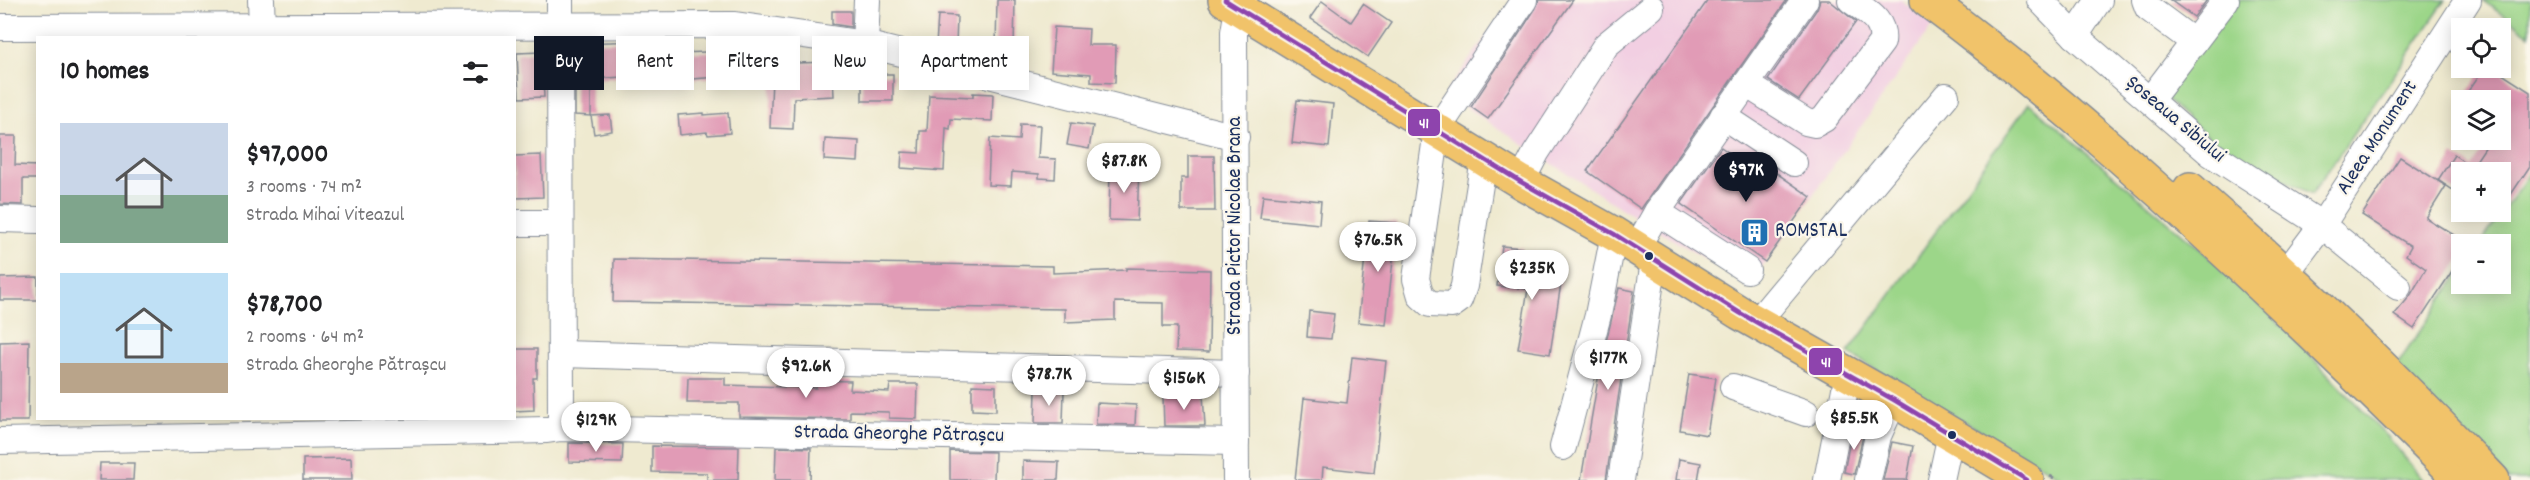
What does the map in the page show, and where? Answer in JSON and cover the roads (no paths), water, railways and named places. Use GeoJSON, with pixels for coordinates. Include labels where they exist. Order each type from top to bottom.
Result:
{"type":"FeatureCollection","features":[{"type":"Feature","properties":{"kind":"main road"},"geometry":{"type":"LineString","coordinates":[[1927,0],[1974,35],[2088,129],[2200,228],[2376,359],[2493,480]]}},
{"type":"Feature","properties":{"kind":"main road"},"geometry":{"type":"LineString","coordinates":[[1963,0],[2104,114],[2280,286],[2351,369],[2461,480]]}},
{"type":"Feature","properties":{"kind":"main road"},"geometry":{"type":"LineString","coordinates":[[1236,3],[1521,182],[2027,480]]}},
{"type":"Feature","properties":{"kind":"street"},"geometry":{"type":"LineString","coordinates":[[261,0],[262,26]]}},
{"type":"Feature","properties":{"kind":"street"},"geometry":{"type":"LineString","coordinates":[[865,36],[867,0]]}},
{"type":"Feature","properties":{"kind":"street"},"geometry":{"type":"LineString","coordinates":[[1484,159],[1464,286],[1459,300],[1452,305],[1430,304],[1421,296],[1416,279],[1437,130],[1524,0]]}},
{"type":"Feature","properties":{"kind":"street"},"geometry":{"type":"LineString","coordinates":[[1563,447],[1598,315],[1657,212],[1805,0]]}},
{"type":"Feature","properties":{"kind":"street"},"geometry":{"type":"LineString","coordinates":[[1746,84],[1806,122],[1815,124],[1824,119],[1882,42],[1883,32],[1880,21],[1851,0]]}},
{"type":"Feature","properties":{"kind":"street","name":"Șoseaua Sibiului"},"geometry":{"type":"LineString","coordinates":[[2040,0],[2075,36],[2210,153],[2322,225],[2398,287]]}},
{"type":"Feature","properties":{"kind":"street"},"geometry":{"type":"LineString","coordinates":[[2075,36],[2099,0]]}},
{"type":"Feature","properties":{"kind":"street"},"geometry":{"type":"LineString","coordinates":[[2145,0],[2148,8],[2194,42]]}},
{"type":"Feature","properties":{"kind":"street"},"geometry":{"type":"LineString","coordinates":[[2150,100],[2226,0]]}},
{"type":"Feature","properties":{"kind":"street","name":"Aleea Monument"},"geometry":{"type":"LineString","coordinates":[[2280,286],[2468,0]]}},
{"type":"Feature","properties":{"kind":"street","name":"Strada Pictor Nicolae Brana"},"geometry":{"type":"LineString","coordinates":[[1236,3],[1234,32],[1236,480]]}},
{"type":"Feature","properties":{"kind":"street"},"geometry":{"type":"LineString","coordinates":[[1521,182],[1536,153],[1606,45],[1651,8]]}},
{"type":"Feature","properties":{"kind":"street"},"geometry":{"type":"LineString","coordinates":[[560,12],[561,428]]}},
{"type":"Feature","properties":{"kind":"street"},"geometry":{"type":"LineString","coordinates":[[0,27],[262,26],[560,12],[735,25],[812,36]]}},
{"type":"Feature","properties":{"kind":"street"},"geometry":{"type":"LineString","coordinates":[[887,50],[1236,137]]}},
{"type":"Feature","properties":{"kind":"street"},"geometry":{"type":"LineString","coordinates":[[1757,322],[1946,96]]}},
{"type":"Feature","properties":{"kind":"street"},"geometry":{"type":"LineString","coordinates":[[1723,117],[1794,162]]}},
{"type":"Feature","properties":{"kind":"street"},"geometry":{"type":"LineString","coordinates":[[1657,212],[1747,270]]}},
{"type":"Feature","properties":{"kind":"street"},"geometry":{"type":"LineString","coordinates":[[0,219],[36,220]]}},
{"type":"Feature","properties":{"kind":"street"},"geometry":{"type":"LineString","coordinates":[[516,223],[560,223]]}},
{"type":"Feature","properties":{"kind":"street"},"geometry":{"type":"LineString","coordinates":[[1621,480],[1635,248]]}},
{"type":"Feature","properties":{"kind":"street"},"geometry":{"type":"LineString","coordinates":[[562,354],[1236,373]]}},
{"type":"Feature","properties":{"kind":"street"},"geometry":{"type":"LineString","coordinates":[[1827,480],[1848,374]]}},
{"type":"Feature","properties":{"kind":"street"},"geometry":{"type":"LineString","coordinates":[[1733,387],[1806,413]]}},
{"type":"Feature","properties":{"kind":"street"},"geometry":{"type":"LineString","coordinates":[[1868,480],[1878,436],[1894,400]]}},
{"type":"Feature","properties":{"kind":"street","name":"Strada Gheorghe Pătrașcu"},"geometry":{"type":"LineString","coordinates":[[0,441],[561,428],[1236,442]]}},
{"type":"Feature","properties":{"kind":"street"},"geometry":{"type":"LineString","coordinates":[[1941,480],[1951,434]]}},
{"type":"Feature","properties":{"kind":"place","name":"ROMSTAL"},"geometry":{"type":"Point","coordinates":[1754,232]}}]}
